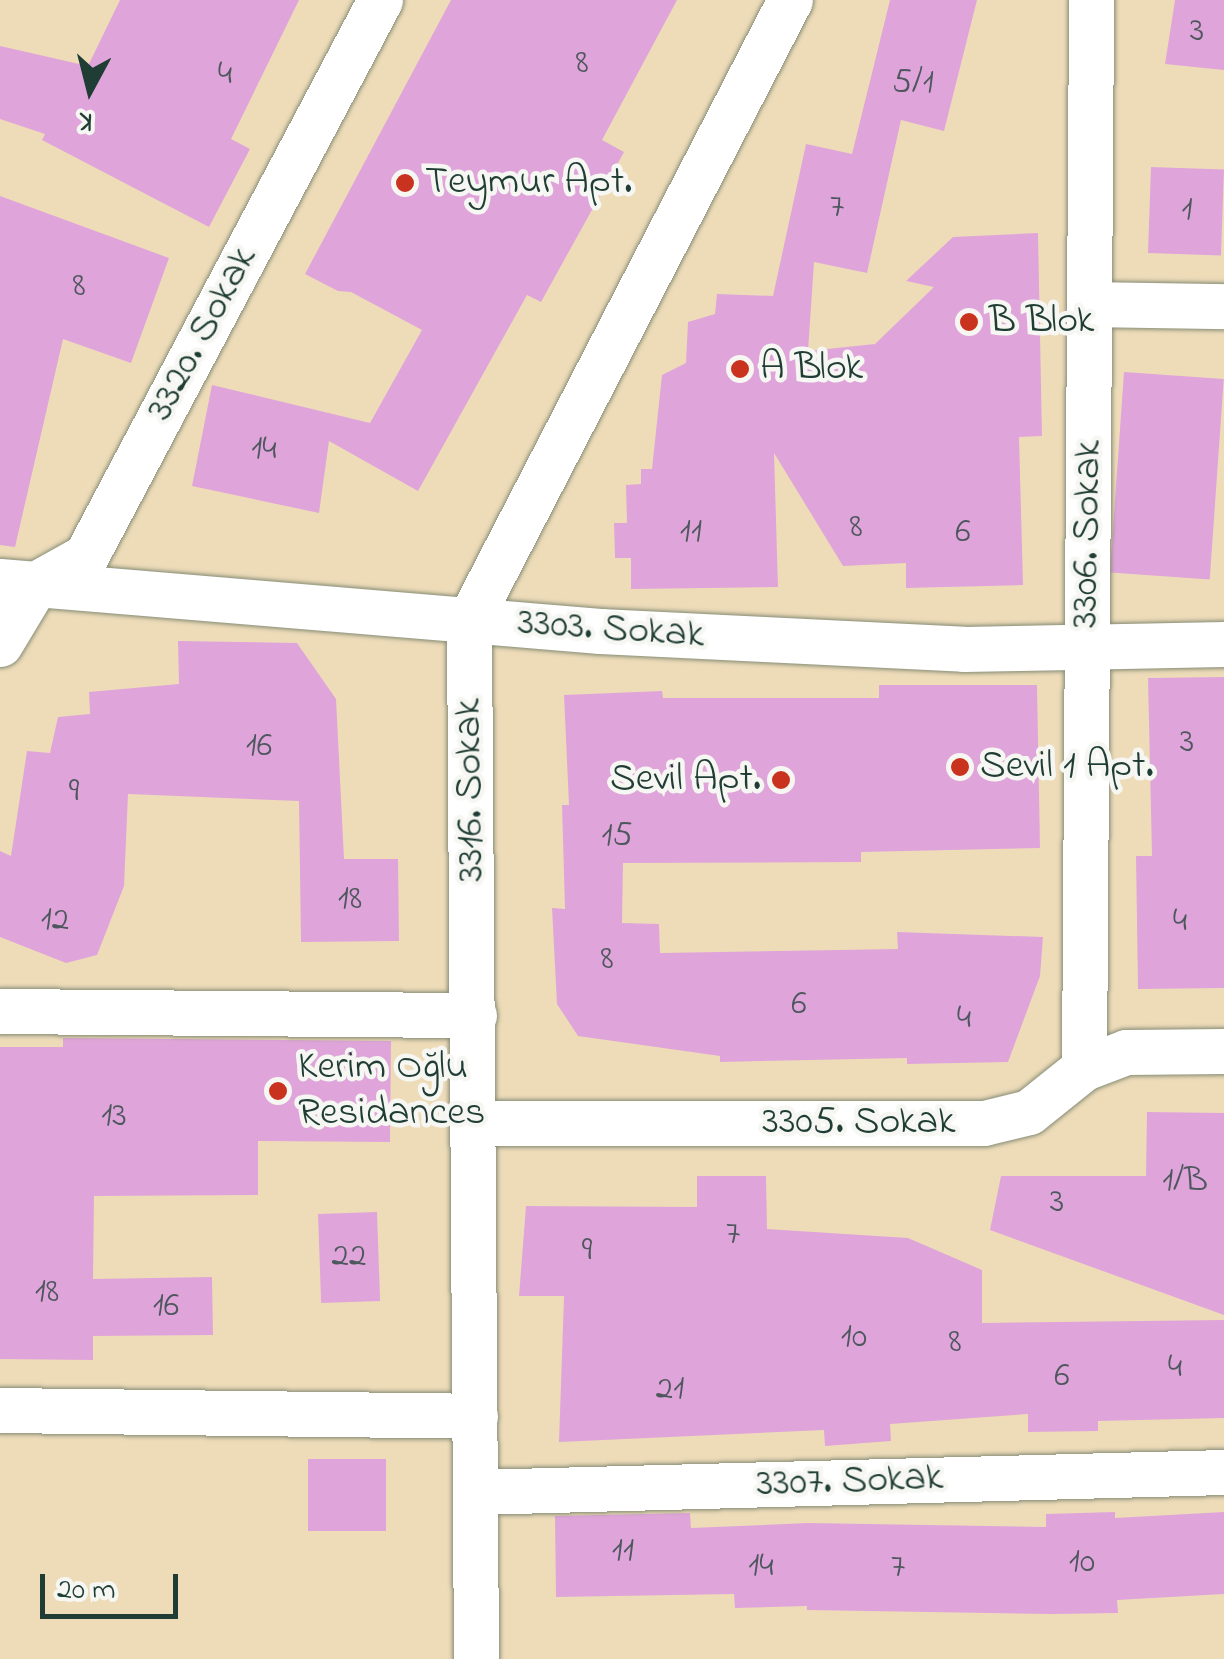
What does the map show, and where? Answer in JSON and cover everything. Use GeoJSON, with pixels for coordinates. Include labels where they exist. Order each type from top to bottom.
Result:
{"type":"FeatureCollection","features":[{"type":"Feature","properties":{"kind":"street","name":"3320. Sokak"},"geometry":{"type":"LineString","coordinates":[[0,644],[18,582],[86,556],[380,0]]}},
{"type":"Feature","properties":{"kind":"street","name":"3316. Sokak"},"geometry":{"type":"LineString","coordinates":[[476,1659],[469,621],[790,0]]}},
{"type":"Feature","properties":{"kind":"street","name":"3306. Sokak"},"geometry":{"type":"LineString","coordinates":[[1084,1068],[1092,0]]}},
{"type":"Feature","properties":{"kind":"street"},"geometry":{"type":"LineString","coordinates":[[1092,304],[1224,306]]}},
{"type":"Feature","properties":{"kind":"street","name":"3303. Sokak"},"geometry":{"type":"LineString","coordinates":[[18,582],[469,621],[964,650],[1224,644]]}},
{"type":"Feature","properties":{"kind":"street"},"geometry":{"type":"LineString","coordinates":[[0,1010],[474,1015]]}},
{"type":"Feature","properties":{"kind":"street","name":"3305. Sokak"},"geometry":{"type":"LineString","coordinates":[[474,1124],[984,1123],[1028,1112],[1084,1068],[1126,1052],[1224,1050]]}},
{"type":"Feature","properties":{"kind":"street"},"geometry":{"type":"LineString","coordinates":[[0,1410],[475,1416]]}},
{"type":"Feature","properties":{"kind":"street","name":"3307. Sokak"},"geometry":{"type":"LineString","coordinates":[[476,1492],[1224,1472]]}},
{"type":"Feature","properties":{"kind":"building"},"geometry":{"type":"Polygon","coordinates":[[[120,0],[299,0],[231,139],[250,149],[209,227],[42,140],[45,134],[0,119],[0,46],[88,66],[120,0]]]}},
{"type":"Feature","properties":{"kind":"building"},"geometry":{"type":"Polygon","coordinates":[[[451,0],[677,0],[602,140],[624,152],[541,302],[527,295],[418,491],[329,441],[319,513],[192,486],[212,385],[370,423],[422,330],[351,292],[338,291],[305,274],[451,0]]]}},
{"type":"Feature","properties":{"kind":"building"},"geometry":{"type":"Polygon","coordinates":[[[890,0],[977,0],[944,131],[901,120],[867,273],[814,262],[808,351],[875,344],[934,287],[906,281],[953,237],[1038,233],[1042,436],[1019,437],[1023,585],[906,588],[906,563],[843,566],[774,453],[778,587],[631,589],[631,558],[615,558],[614,523],[627,523],[626,485],[641,484],[641,469],[652,469],[662,375],[686,363],[688,322],[715,314],[717,294],[773,296],[806,144],[852,154],[890,0]]]}},
{"type":"Feature","properties":{"kind":"building"},"geometry":{"type":"Polygon","coordinates":[[[1175,0],[1224,0],[1224,70],[1165,64],[1175,0]]]}},
{"type":"Feature","properties":{"kind":"building"},"geometry":{"type":"Polygon","coordinates":[[[1151,167],[1224,170],[1221,255],[1148,253],[1151,167]]]}},
{"type":"Feature","properties":{"kind":"building"},"geometry":{"type":"Polygon","coordinates":[[[0,196],[169,258],[131,363],[63,339],[15,547],[0,545],[0,196]]]}},
{"type":"Feature","properties":{"kind":"building"},"geometry":{"type":"Polygon","coordinates":[[[1124,372],[1224,379],[1210,579],[1110,573],[1124,372]]]}},
{"type":"Feature","properties":{"kind":"building"},"geometry":{"type":"Polygon","coordinates":[[[178,641],[297,643],[336,699],[344,859],[398,859],[399,941],[301,942],[299,801],[128,794],[124,886],[97,955],[66,963],[0,937],[0,851],[11,856],[27,751],[50,753],[58,717],[90,714],[89,692],[179,684],[178,641]]]}},
{"type":"Feature","properties":{"kind":"building"},"geometry":{"type":"Polygon","coordinates":[[[1224,677],[1224,988],[1138,989],[1136,856],[1152,856],[1148,678],[1224,677]]]}},
{"type":"Feature","properties":{"kind":"building"},"geometry":{"type":"Polygon","coordinates":[[[879,685],[1037,685],[1040,848],[861,852],[861,862],[623,863],[622,923],[659,924],[660,953],[898,949],[897,932],[1043,937],[1040,976],[1008,1062],[907,1064],[907,1058],[720,1062],[720,1056],[578,1036],[557,1004],[552,908],[565,909],[562,805],[569,805],[564,695],[662,691],[663,698],[879,698],[879,685]]]}},
{"type":"Feature","properties":{"kind":"building"},"geometry":{"type":"Polygon","coordinates":[[[63,1038],[391,1041],[390,1142],[258,1141],[258,1195],[94,1196],[93,1279],[212,1277],[213,1335],[93,1336],[93,1360],[0,1359],[0,1047],[63,1047],[63,1038]]]}},
{"type":"Feature","properties":{"kind":"building"},"geometry":{"type":"Polygon","coordinates":[[[1147,1112],[1224,1113],[1224,1315],[990,1230],[1001,1176],[1146,1176],[1147,1112]]]}},
{"type":"Feature","properties":{"kind":"building"},"geometry":{"type":"Polygon","coordinates":[[[697,1176],[766,1176],[767,1229],[908,1238],[982,1270],[982,1323],[1224,1320],[1224,1418],[1098,1421],[1098,1431],[1028,1432],[1028,1414],[890,1424],[891,1441],[825,1446],[824,1430],[559,1442],[564,1296],[519,1296],[526,1206],[697,1207],[697,1176]]]}},
{"type":"Feature","properties":{"kind":"building"},"geometry":{"type":"Polygon","coordinates":[[[377,1212],[380,1301],[321,1303],[318,1214],[377,1212]]]}},
{"type":"Feature","properties":{"kind":"building"},"geometry":{"type":"Polygon","coordinates":[[[308,1459],[386,1459],[386,1531],[308,1531],[308,1459]]]}},
{"type":"Feature","properties":{"kind":"building"},"geometry":{"type":"Polygon","coordinates":[[[1115,1512],[1115,1518],[1224,1512],[1224,1594],[1117,1600],[1118,1613],[1054,1614],[807,1610],[807,1606],[735,1608],[734,1594],[556,1597],[555,1516],[690,1513],[691,1528],[808,1523],[1046,1527],[1046,1514],[1115,1512]]]}},
{"type":"Feature","properties":{"kind":"place","name":"Teymur Apt."},"geometry":{"type":"Point","coordinates":[405,183]}},
{"type":"Feature","properties":{"kind":"place","name":"B Blok"},"geometry":{"type":"Point","coordinates":[969,322]}},
{"type":"Feature","properties":{"kind":"place","name":"A Blok"},"geometry":{"type":"Point","coordinates":[740,369]}},
{"type":"Feature","properties":{"kind":"place","name":"Sevil 1 Apt."},"geometry":{"type":"Point","coordinates":[960,767]}},
{"type":"Feature","properties":{"kind":"place","name":"Sevil Apt."},"geometry":{"type":"Point","coordinates":[781,780]}},
{"type":"Feature","properties":{"kind":"place","name":"Kerim Oğlu Residances"},"geometry":{"type":"Point","coordinates":[278,1091]}}]}
